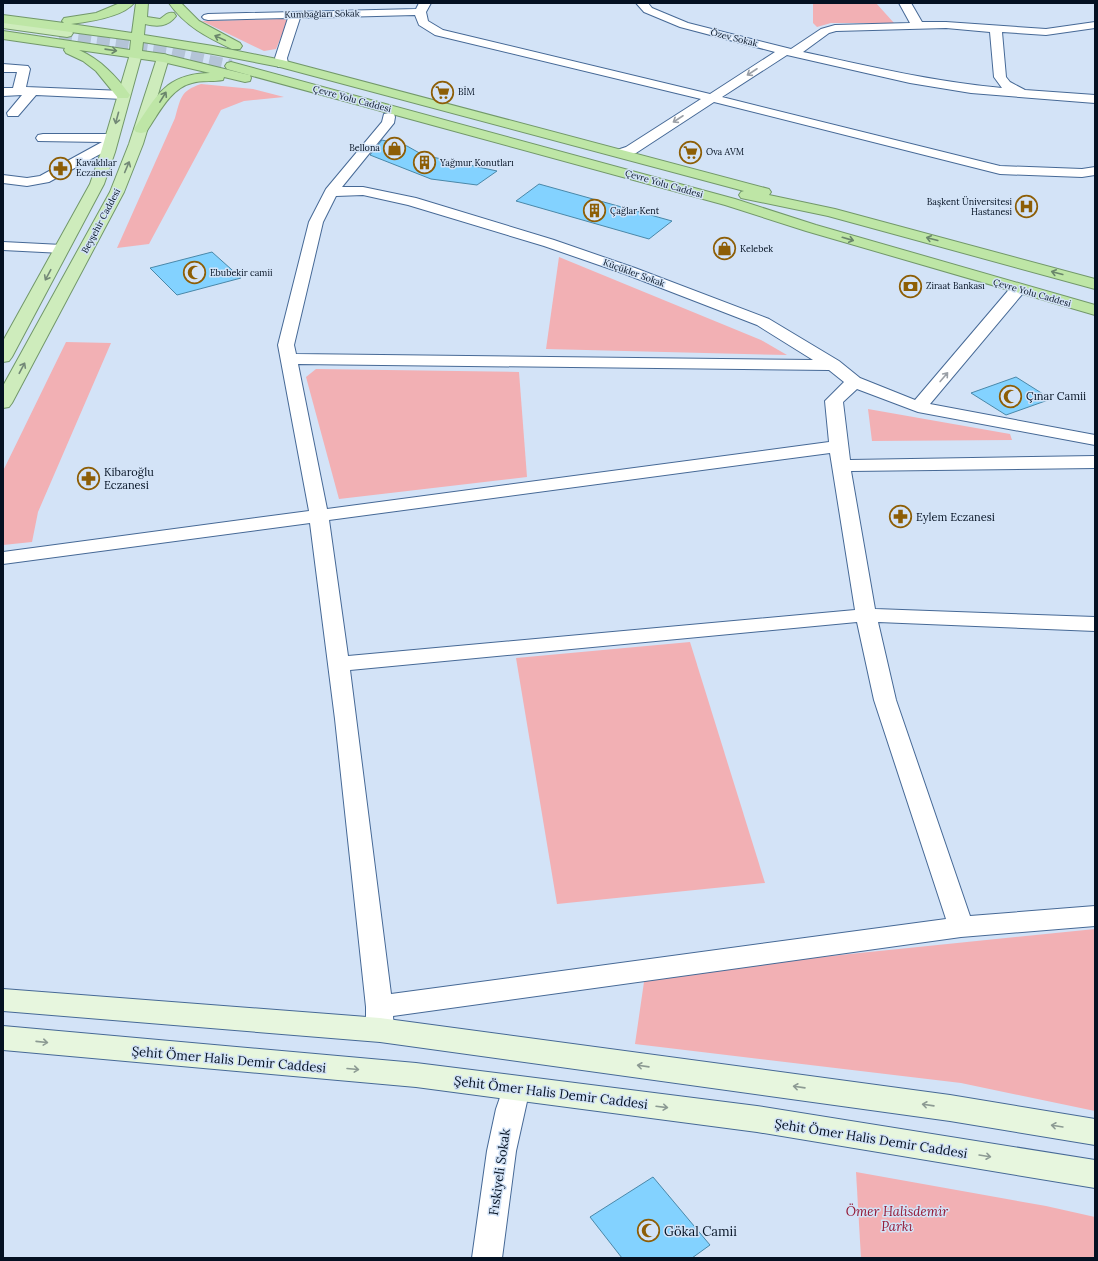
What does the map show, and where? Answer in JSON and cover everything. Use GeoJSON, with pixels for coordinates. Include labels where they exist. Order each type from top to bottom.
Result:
{"type":"FeatureCollection","features":[{"type":"Feature","properties":{"kind":"highway"},"geometry":{"type":"LineString","coordinates":[[36,23],[72,21],[91,18],[112,12],[128,3]]}},
{"type":"Feature","properties":{"kind":"highway","name":"Beyşehir Caddesi"},"geometry":{"type":"LineString","coordinates":[[136,54],[142,3]]}},
{"type":"Feature","properties":{"kind":"highway","name":"Beyşehir Caddesi"},"geometry":{"type":"LineString","coordinates":[[163,58],[168,42],[170,3]]}},
{"type":"Feature","properties":{"kind":"highway"},"geometry":{"type":"LineString","coordinates":[[175,3],[188,19],[206,32],[248,52],[282,64],[756,189],[830,212]]}},
{"type":"Feature","properties":{"kind":"highway"},"geometry":{"type":"LineString","coordinates":[[141,16],[143,19],[152,22],[164,21],[170,16]]}},
{"type":"Feature","properties":{"kind":"highway"},"geometry":{"type":"LineString","coordinates":[[3,19],[168,42],[239,61],[282,64]]}},
{"type":"Feature","properties":{"kind":"highway"},"geometry":{"type":"LineString","coordinates":[[3,35],[60,39],[78,42],[89,39],[92,34],[89,30]]}},
{"type":"Feature","properties":{"kind":"highway"},"geometry":{"type":"LineString","coordinates":[[60,39],[163,58],[216,70],[725,208],[811,228]]}},
{"type":"Feature","properties":{"kind":"highway"},"geometry":{"type":"LineString","coordinates":[[60,39],[80,54],[98,64],[112,79],[123,95]]}},
{"type":"Feature","properties":{"kind":"highway"},"geometry":{"type":"LineString","coordinates":[[216,70],[210,65],[213,61],[219,58],[231,56],[239,61]]}},
{"type":"Feature","properties":{"kind":"highway","name":"Çevre Yolu Caddesi"},"geometry":{"type":"LineString","coordinates":[[239,61],[747,195],[830,212],[1095,284]]}},
{"type":"Feature","properties":{"kind":"highway","name":"Çevre Yolu Caddesi"},"geometry":{"type":"LineString","coordinates":[[239,61],[701,194],[1018,289],[1095,310]]}},
{"type":"Feature","properties":{"kind":"highway"},"geometry":{"type":"LineString","coordinates":[[141,129],[156,110],[166,92],[172,86],[186,79],[221,77],[280,88]]}},
{"type":"Feature","properties":{"kind":"main road"},"geometry":{"type":"LineString","coordinates":[[3,24],[60,39]]}},
{"type":"Feature","properties":{"kind":"main road"},"geometry":{"type":"LineString","coordinates":[[3,30],[60,39]]}},
{"type":"Feature","properties":{"kind":"main road","name":"Beyşehir Caddesi"},"geometry":{"type":"LineString","coordinates":[[3,357],[97,184],[136,54]]}},
{"type":"Feature","properties":{"kind":"main road","name":"Beyşehir Caddesi"},"geometry":{"type":"LineString","coordinates":[[3,403],[117,192],[131,159],[155,79],[163,58]]}},
{"type":"Feature","properties":{"kind":"main road"},"geometry":{"type":"LineString","coordinates":[[128,80],[132,77],[145,76],[155,79]]}},
{"type":"Feature","properties":{"kind":"main road"},"geometry":{"type":"LineString","coordinates":[[3,1000],[380,1018],[1095,1132]]}},
{"type":"Feature","properties":{"kind":"main road","name":"Şehit Ömer Halis Demir Caddesi"},"geometry":{"type":"LineString","coordinates":[[3,1038],[416,1075],[757,1119],[1095,1174]]}},
{"type":"Feature","properties":{"kind":"street"},"geometry":{"type":"LineString","coordinates":[[407,3],[423,8],[423,23],[439,32],[729,102],[1000,170],[1082,173],[1095,171]]}},
{"type":"Feature","properties":{"kind":"street","name":"Özev Sokak"},"geometry":{"type":"LineString","coordinates":[[642,3],[648,10],[684,25],[792,56],[910,79],[971,89],[1095,99]]}},
{"type":"Feature","properties":{"kind":"street"},"geometry":{"type":"LineString","coordinates":[[905,3],[918,26]]}},
{"type":"Feature","properties":{"kind":"street","name":"Kumbağları Sokak"},"geometry":{"type":"LineString","coordinates":[[208,17],[295,15],[423,8]]}},
{"type":"Feature","properties":{"kind":"street"},"geometry":{"type":"LineString","coordinates":[[282,64],[281,58],[295,15]]}},
{"type":"Feature","properties":{"kind":"street"},"geometry":{"type":"LineString","coordinates":[[622,154],[631,150],[711,98],[792,56],[825,31],[835,28],[946,25],[1046,32],[1095,25]]}},
{"type":"Feature","properties":{"kind":"street"},"geometry":{"type":"LineString","coordinates":[[996,29],[1000,77],[1006,84],[1025,94]]}},
{"type":"Feature","properties":{"kind":"street"},"geometry":{"type":"LineString","coordinates":[[3,68],[24,68],[19,91]]}},
{"type":"Feature","properties":{"kind":"street"},"geometry":{"type":"LineString","coordinates":[[13,113],[33,91]]}},
{"type":"Feature","properties":{"kind":"street"},"geometry":{"type":"LineString","coordinates":[[3,92],[33,91],[123,95]]}},
{"type":"Feature","properties":{"kind":"street"},"geometry":{"type":"LineString","coordinates":[[717,110],[742,94]]}},
{"type":"Feature","properties":{"kind":"street"},"geometry":{"type":"LineString","coordinates":[[389,117],[388,123],[331,192],[316,222],[286,345],[319,515],[339,664],[380,1018],[961,928],[1095,916]]}},
{"type":"Feature","properties":{"kind":"street"},"geometry":{"type":"LineString","coordinates":[[43,138],[111,140]]}},
{"type":"Feature","properties":{"kind":"street"},"geometry":{"type":"LineString","coordinates":[[3,179],[27,182],[44,179],[111,140]]}},
{"type":"Feature","properties":{"kind":"street"},"geometry":{"type":"LineString","coordinates":[[642,159],[655,151]]}},
{"type":"Feature","properties":{"kind":"street","name":"Küçükler Sokak"},"geometry":{"type":"LineString","coordinates":[[331,192],[363,191],[411,200],[548,243],[630,271],[763,322],[833,365],[854,382],[918,407],[1095,440]]}},
{"type":"Feature","properties":{"kind":"street"},"geometry":{"type":"LineString","coordinates":[[3,246],[62,249]]}},
{"type":"Feature","properties":{"kind":"street"},"geometry":{"type":"LineString","coordinates":[[918,407],[1018,289]]}},
{"type":"Feature","properties":{"kind":"street"},"geometry":{"type":"LineString","coordinates":[[289,359],[833,365]]}},
{"type":"Feature","properties":{"kind":"street"},"geometry":{"type":"LineString","coordinates":[[854,382],[834,400],[838,446],[866,615],[885,700],[961,928]]}},
{"type":"Feature","properties":{"kind":"street"},"geometry":{"type":"LineString","coordinates":[[3,558],[838,446]]}},
{"type":"Feature","properties":{"kind":"street"},"geometry":{"type":"LineString","coordinates":[[842,466],[1095,462]]}},
{"type":"Feature","properties":{"kind":"street"},"geometry":{"type":"LineString","coordinates":[[339,664],[866,615],[1095,624]]}},
{"type":"Feature","properties":{"kind":"street","name":"Fıskiyeli Sokak"},"geometry":{"type":"LineString","coordinates":[[487,1258],[507,1116],[516,1088]]}},
{"type":"Feature","properties":{"kind":"green space"},"geometry":{"type":"Polygon","coordinates":[[[813,3],[876,3],[894,23],[831,23],[817,27],[813,23],[813,3]]]}},
{"type":"Feature","properties":{"kind":"green space"},"geometry":{"type":"Polygon","coordinates":[[[288,20],[276,49],[264,51],[202,21],[288,20]]]}},
{"type":"Feature","properties":{"kind":"green space"},"geometry":{"type":"Polygon","coordinates":[[[201,84],[253,89],[284,97],[244,101],[221,110],[149,244],[117,248],[175,118],[182,96],[189,89],[201,84]]]}},
{"type":"Feature","properties":{"kind":"green space"},"geometry":{"type":"Polygon","coordinates":[[[559,257],[761,340],[787,355],[546,349],[559,257]]]}},
{"type":"Feature","properties":{"kind":"green space"},"geometry":{"type":"Polygon","coordinates":[[[66,342],[111,343],[38,512],[32,542],[3,545],[3,471],[66,342]]]}},
{"type":"Feature","properties":{"kind":"green space"},"geometry":{"type":"Polygon","coordinates":[[[316,369],[519,372],[527,477],[339,499],[306,377],[316,369]]]}},
{"type":"Feature","properties":{"kind":"green space"},"geometry":{"type":"Polygon","coordinates":[[[868,409],[1010,434],[1012,440],[872,441],[868,409]]]}},
{"type":"Feature","properties":{"kind":"green space"},"geometry":{"type":"Polygon","coordinates":[[[690,642],[765,883],[557,904],[516,658],[690,642]]]}},
{"type":"Feature","properties":{"kind":"green space"},"geometry":{"type":"Polygon","coordinates":[[[1095,929],[1095,1111],[961,1083],[635,1044],[645,975],[1095,929]]]}},
{"type":"Feature","properties":{"kind":"green space","name":"Ömer Halisdemir Parkı"},"geometry":{"type":"Polygon","coordinates":[[[856,1172],[1046,1206],[1095,1217],[1095,1258],[861,1258],[856,1172]]]}},
{"type":"Feature","properties":{"kind":"building","name":"Yağmur Konutları"},"geometry":{"type":"Polygon","coordinates":[[[382,140],[407,146],[423,155],[497,171],[477,185],[431,179],[370,155],[382,140]]]}},
{"type":"Feature","properties":{"kind":"building","name":"Çağlar Kent"},"geometry":{"type":"Polygon","coordinates":[[[539,184],[672,221],[649,239],[516,201],[539,184]]]}},
{"type":"Feature","properties":{"kind":"building","name":"Ebubekir camii"},"geometry":{"type":"Polygon","coordinates":[[[212,252],[241,278],[177,295],[150,268],[212,252]]]}},
{"type":"Feature","properties":{"kind":"building","name":"Çınar Camii"},"geometry":{"type":"Polygon","coordinates":[[[1016,377],[1051,399],[1006,415],[971,393],[1016,377]]]}},
{"type":"Feature","properties":{"kind":"building","name":"Gökal Camii"},"geometry":{"type":"Polygon","coordinates":[[[653,1177],[710,1245],[692,1258],[622,1258],[590,1217],[653,1177]]]}},
{"type":"Feature","properties":{"kind":"tunnel"},"geometry":{"type":"LineString","coordinates":[[59,37],[170,53],[231,66]]}},
{"type":"Feature","properties":{"kind":"place","name":"BİM"},"geometry":{"type":"Point","coordinates":[443,92]}},
{"type":"Feature","properties":{"kind":"place","name":"Bellona"},"geometry":{"type":"Point","coordinates":[395,148]}},
{"type":"Feature","properties":{"kind":"place","name":"Ova AVM"},"geometry":{"type":"Point","coordinates":[690,152]}},
{"type":"Feature","properties":{"kind":"place","name":"Yağmur Konutları"},"geometry":{"type":"Point","coordinates":[424,163]}},
{"type":"Feature","properties":{"kind":"place","name":"Kavaklılar Eczanesi"},"geometry":{"type":"Point","coordinates":[61,168]}},
{"type":"Feature","properties":{"kind":"place","name":"Başkent Üniversitesi Hastanesi"},"geometry":{"type":"Point","coordinates":[1027,207]}},
{"type":"Feature","properties":{"kind":"place","name":"Çağlar Kent"},"geometry":{"type":"Point","coordinates":[594,211]}},
{"type":"Feature","properties":{"kind":"place","name":"Kelebek"},"geometry":{"type":"Point","coordinates":[724,249]}},
{"type":"Feature","properties":{"kind":"place","name":"Ebubekir camii"},"geometry":{"type":"Point","coordinates":[195,273]}},
{"type":"Feature","properties":{"kind":"place","name":"Ziraat Bankası"},"geometry":{"type":"Point","coordinates":[911,286]}},
{"type":"Feature","properties":{"kind":"place","name":"Çınar Camii"},"geometry":{"type":"Point","coordinates":[1011,396]}},
{"type":"Feature","properties":{"kind":"place","name":"Kibaroğlu Eczanesi"},"geometry":{"type":"Point","coordinates":[88,478]}},
{"type":"Feature","properties":{"kind":"place","name":"Eylem Eczanesi"},"geometry":{"type":"Point","coordinates":[901,517]}},
{"type":"Feature","properties":{"kind":"place","name":"Gökal Camii"},"geometry":{"type":"Point","coordinates":[649,1231]}}]}
